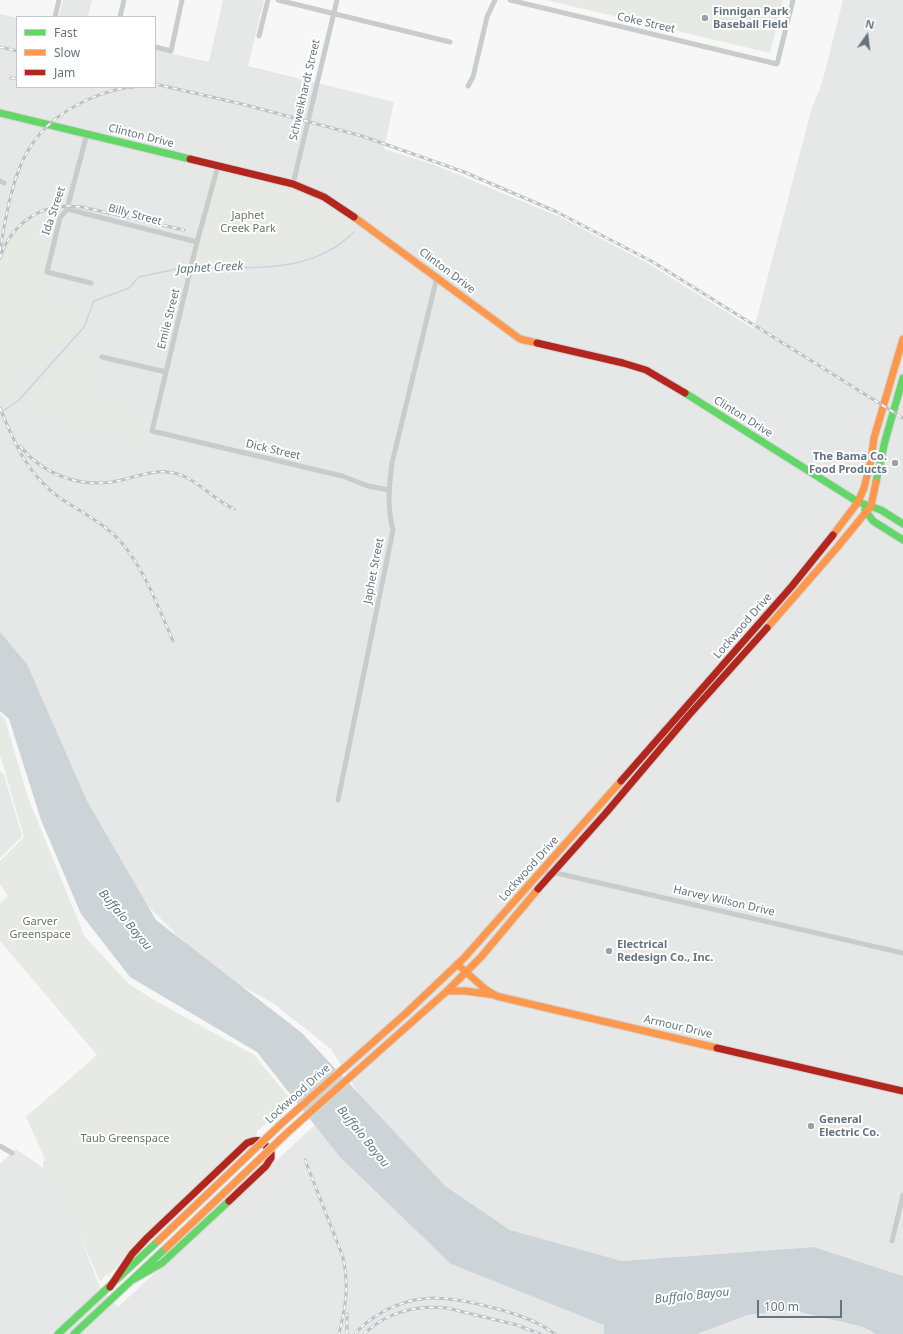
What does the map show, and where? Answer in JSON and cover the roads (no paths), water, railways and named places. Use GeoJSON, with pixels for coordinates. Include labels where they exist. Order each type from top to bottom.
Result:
{"type":"FeatureCollection","features":[{"type":"Feature","properties":{"kind":"main road","name":"Clinton Drive"},"geometry":{"type":"LineString","coordinates":[[0,112],[293,184],[324,196],[438,277],[520,339],[623,363],[646,370],[869,509],[881,510],[903,524]]}},
{"type":"Feature","properties":{"kind":"main road","name":"Lockwood Drive"},"geometry":{"type":"LineString","coordinates":[[74,1334],[288,1132],[447,991],[481,957],[552,872],[605,814],[644,762],[806,569],[858,502],[864,488],[871,460],[874,438],[903,339]]}},
{"type":"Feature","properties":{"kind":"main road","name":"Lockwood Drive"},"geometry":{"type":"LineString","coordinates":[[60,1333],[281,1124],[405,1014],[457,964],[598,808],[689,715],[786,607],[869,509],[885,441],[903,378]]}},
{"type":"Feature","properties":{"kind":"main road","name":"Clinton Drive"},"geometry":{"type":"LineString","coordinates":[[869,509],[873,521],[903,540]]}},
{"type":"Feature","properties":{"kind":"main road"},"geometry":{"type":"LineString","coordinates":[[806,569],[814,575]]}},
{"type":"Feature","properties":{"kind":"main road"},"geometry":{"type":"LineString","coordinates":[[779,601],[786,607]]}},
{"type":"Feature","properties":{"kind":"main road"},"geometry":{"type":"LineString","coordinates":[[762,621],[769,626]]}},
{"type":"Feature","properties":{"kind":"main road"},"geometry":{"type":"LineString","coordinates":[[598,808],[605,814]]}},
{"type":"Feature","properties":{"kind":"main road","name":"Armour Drive"},"geometry":{"type":"LineString","coordinates":[[457,964],[485,989],[496,996],[903,1091]]}},
{"type":"Feature","properties":{"kind":"main road"},"geometry":{"type":"LineString","coordinates":[[447,991],[465,990],[496,996]]}},
{"type":"Feature","properties":{"kind":"main road"},"geometry":{"type":"LineString","coordinates":[[110,1287],[132,1254],[153,1232],[247,1143],[259,1139],[271,1152],[271,1158],[266,1166],[162,1263],[134,1279]]}},
{"type":"Feature","properties":{"kind":"main road"},"geometry":{"type":"LineString","coordinates":[[102,1294],[109,1302]]}},
{"type":"Feature","properties":{"kind":"street"},"geometry":{"type":"LineString","coordinates":[[55,16],[59,0]]}},
{"type":"Feature","properties":{"kind":"street"},"geometry":{"type":"LineString","coordinates":[[120,16],[124,0]]}},
{"type":"Feature","properties":{"kind":"street"},"geometry":{"type":"LineString","coordinates":[[156,47],[171,50],[182,0]]}},
{"type":"Feature","properties":{"kind":"street"},"geometry":{"type":"LineString","coordinates":[[259,36],[268,0]]}},
{"type":"Feature","properties":{"kind":"street"},"geometry":{"type":"LineString","coordinates":[[278,0],[450,42]]}},
{"type":"Feature","properties":{"kind":"street","name":"Schweikhardt Street"},"geometry":{"type":"LineString","coordinates":[[293,184],[337,0]]}},
{"type":"Feature","properties":{"kind":"street"},"geometry":{"type":"LineString","coordinates":[[468,86],[473,77],[487,17],[495,0]]}},
{"type":"Feature","properties":{"kind":"street","name":"Coke Street"},"geometry":{"type":"LineString","coordinates":[[510,0],[777,64],[793,0]]}},
{"type":"Feature","properties":{"kind":"street","name":"Ida Street"},"geometry":{"type":"LineString","coordinates":[[87,134],[68,209],[60,218],[47,272],[91,283]]}},
{"type":"Feature","properties":{"kind":"street","name":"Emile Street"},"geometry":{"type":"LineString","coordinates":[[152,431],[197,244],[218,166]]}},
{"type":"Feature","properties":{"kind":"street","name":"Billy Street"},"geometry":{"type":"LineString","coordinates":[[68,209],[197,244]]}},
{"type":"Feature","properties":{"kind":"street","name":"Japhet Street"},"geometry":{"type":"LineString","coordinates":[[338,800],[393,530],[389,514],[389,490],[392,463],[438,277]]}},
{"type":"Feature","properties":{"kind":"street"},"geometry":{"type":"LineString","coordinates":[[102,357],[166,372]]}},
{"type":"Feature","properties":{"kind":"street","name":"Dick Street"},"geometry":{"type":"LineString","coordinates":[[152,431],[342,476],[368,486],[389,490]]}},
{"type":"Feature","properties":{"kind":"street","name":"Harvey Wilson Drive"},"geometry":{"type":"LineString","coordinates":[[539,873],[552,872],[903,953]]}},
{"type":"Feature","properties":{"kind":"street"},"geometry":{"type":"LineString","coordinates":[[0,1146],[12,1153]]}},
{"type":"Feature","properties":{"kind":"street"},"geometry":{"type":"LineString","coordinates":[[892,1241],[903,1195]]}},
{"type":"Feature","properties":{"kind":"water","name":"Buffalo Bayou"},"geometry":{"type":"Polygon","coordinates":[[[0,632],[27,664],[87,801],[156,920],[302,1033],[445,1186],[510,1230],[622,1261],[814,1247],[903,1276],[903,1334],[876,1334],[863,1327],[792,1310],[748,1315],[697,1334],[604,1334],[604,1325],[451,1264],[339,1156],[257,1052],[130,977],[81,914],[41,820],[9,719],[0,711],[0,632]]]}},
{"type":"Feature","properties":{"kind":"waterway","name":"Japhet Creek"},"geometry":{"type":"LineString","coordinates":[[193,268],[278,266],[299,262],[318,256],[337,246],[354,232]]}},
{"type":"Feature","properties":{"kind":"waterway","name":"Japhet Creek"},"geometry":{"type":"LineString","coordinates":[[0,413],[19,400],[84,327],[94,301],[129,288],[139,277],[181,268],[189,268]]}},
{"type":"Feature","properties":{"kind":"railway"},"geometry":{"type":"LineString","coordinates":[[0,47],[16,51]]}},
{"type":"Feature","properties":{"kind":"railway"},"geometry":{"type":"LineString","coordinates":[[11,78],[16,79]]}},
{"type":"Feature","properties":{"kind":"railway"},"geometry":{"type":"LineString","coordinates":[[156,84],[242,104],[362,136],[464,172],[555,211],[653,262],[903,418]]}},
{"type":"Feature","properties":{"kind":"railway"},"geometry":{"type":"LineString","coordinates":[[0,251],[7,211],[19,169],[36,138],[63,113],[93,97],[122,88]]}},
{"type":"Feature","properties":{"kind":"railway"},"geometry":{"type":"LineString","coordinates":[[0,258],[3,249],[19,226],[34,215],[59,206],[82,207],[184,230]]}},
{"type":"Feature","properties":{"kind":"railway"},"geometry":{"type":"LineString","coordinates":[[0,408],[23,458],[39,479],[60,498],[107,529],[130,553],[150,589],[173,641]]}},
{"type":"Feature","properties":{"kind":"railway"},"geometry":{"type":"LineString","coordinates":[[20,446],[38,464],[49,471],[73,480],[99,483],[112,482],[147,473],[168,472],[186,477],[234,509]]}},
{"type":"Feature","properties":{"kind":"railway"},"geometry":{"type":"LineString","coordinates":[[305,1160],[343,1257],[345,1267],[346,1296],[339,1334]]}},
{"type":"Feature","properties":{"kind":"railway"},"geometry":{"type":"LineString","coordinates":[[355,1334],[370,1320],[395,1306],[409,1301],[437,1298],[465,1301],[510,1313],[533,1321],[555,1334]]}},
{"type":"Feature","properties":{"kind":"railway"},"geometry":{"type":"LineString","coordinates":[[364,1334],[373,1326],[392,1315],[413,1309],[436,1307],[447,1308],[517,1325],[540,1334]]}},
{"type":"Feature","properties":{"kind":"railway"},"geometry":{"type":"LineString","coordinates":[[347,1314],[347,1334]]}},
{"type":"Feature","properties":{"kind":"place","name":"Finnigan Park Baseball Field"},"geometry":{"type":"Point","coordinates":[705,18]}},
{"type":"Feature","properties":{"kind":"place","name":"The Bama Co. Food Products"},"geometry":{"type":"Point","coordinates":[895,463]}},
{"type":"Feature","properties":{"kind":"place","name":"Electrical Redesign Co., Inc."},"geometry":{"type":"Point","coordinates":[609,951]}},
{"type":"Feature","properties":{"kind":"place","name":"General Electric Co."},"geometry":{"type":"Point","coordinates":[811,1126]}},
{"type":"Feature","properties":{"kind":"park label","name":"Japhet Creek Park"},"geometry":{"type":"Point","coordinates":[248,222]}},
{"type":"Feature","properties":{"kind":"park label","name":"Garver Greenspace"},"geometry":{"type":"Point","coordinates":[40,928]}},
{"type":"Feature","properties":{"kind":"park label","name":"Taub Greenspace"},"geometry":{"type":"Point","coordinates":[125,1139]}}]}
